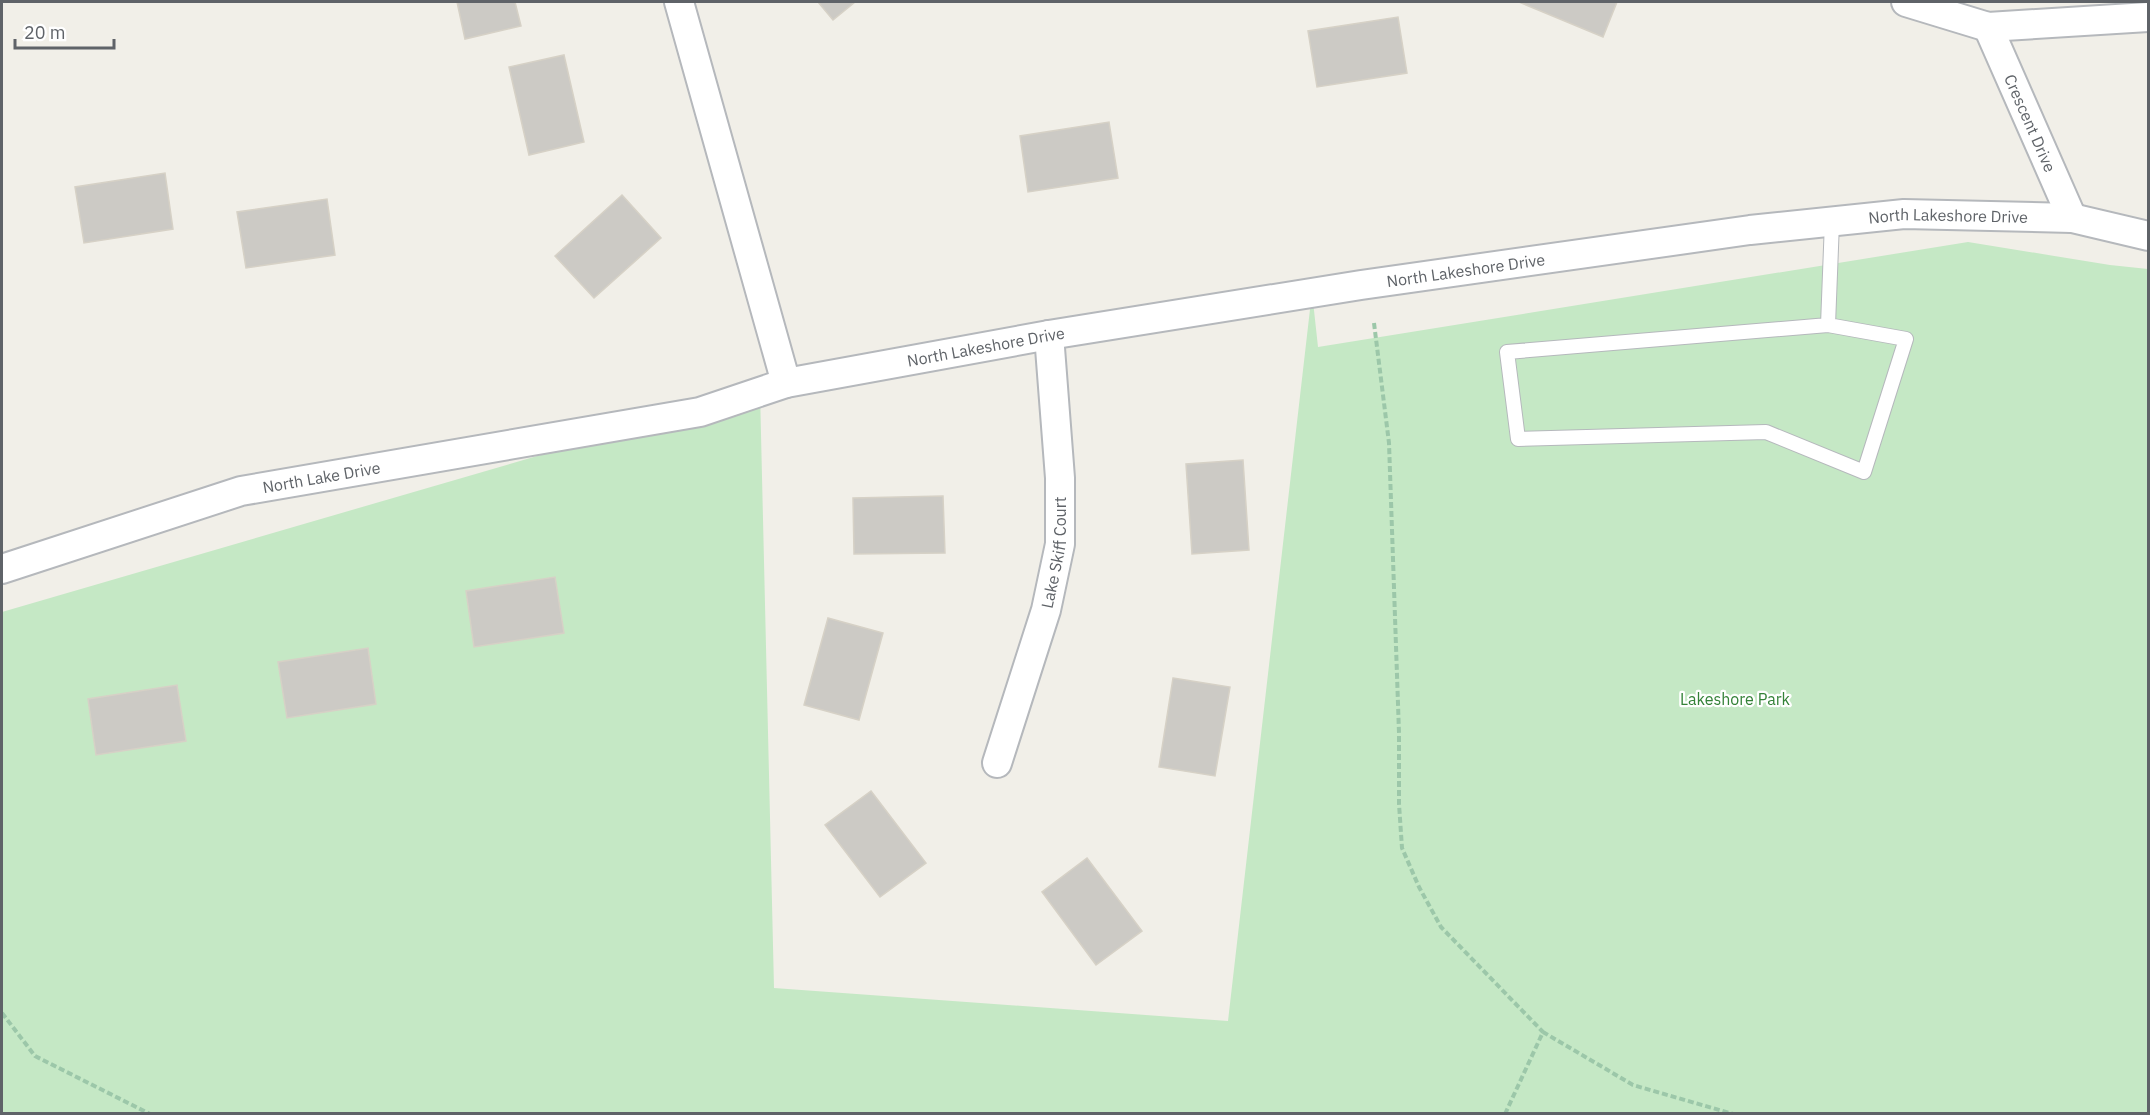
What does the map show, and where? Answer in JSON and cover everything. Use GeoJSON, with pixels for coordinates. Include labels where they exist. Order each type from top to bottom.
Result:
{"type":"FeatureCollection","features":[{"type":"Feature","properties":{"kind":"street"},"geometry":{"type":"LineString","coordinates":[[679,2],[786,382]]}},
{"type":"Feature","properties":{"kind":"street"},"geometry":{"type":"LineString","coordinates":[[1906,2],[1988,27],[2148,17]]}},
{"type":"Feature","properties":{"kind":"street","name":"Crescent Drive"},"geometry":{"type":"LineString","coordinates":[[1988,27],[2073,218]]}},
{"type":"Feature","properties":{"kind":"street","name":"North Lakeshore Drive"},"geometry":{"type":"LineString","coordinates":[[651,420],[700,412],[786,382],[1049,335],[1361,285],[1750,230],[1904,214],[2073,218],[2148,236]]}},
{"type":"Feature","properties":{"kind":"street","name":"Lake Skiff Court"},"geometry":{"type":"LineString","coordinates":[[997,763],[1046,610],[1060,544],[1060,478],[1049,335]]}},
{"type":"Feature","properties":{"kind":"street","name":"North Lake Drive"},"geometry":{"type":"LineString","coordinates":[[2,569],[241,491],[651,420]]}},
{"type":"Feature","properties":{"kind":"lane"},"geometry":{"type":"LineString","coordinates":[[1828,326],[1832,222]]}},
{"type":"Feature","properties":{"kind":"lane"},"geometry":{"type":"LineString","coordinates":[[1828,326],[1906,339],[1864,472],[1766,432],[1518,440],[1507,352],[1828,326]]}},
{"type":"Feature","properties":{"kind":"path"},"geometry":{"type":"LineString","coordinates":[[1374,323],[1389,443],[1402,848],[1419,887],[1441,927],[1543,1032],[1633,1085],[1733,1113]]}},
{"type":"Feature","properties":{"kind":"path"},"geometry":{"type":"LineString","coordinates":[[2,1013],[35,1056],[150,1113]]}},
{"type":"Feature","properties":{"kind":"path"},"geometry":{"type":"LineString","coordinates":[[1504,1113],[1543,1032]]}},
{"type":"Feature","properties":{"kind":"green space","name":"Lakeshore Park"},"geometry":{"type":"Polygon","coordinates":[[[1968,242],[2148,269],[2148,1113],[2,1114],[2,612],[760,391],[774,988],[1228,1021],[1312,292],[1318,347],[1968,242]]]}},
{"type":"Feature","properties":{"kind":"building"},"geometry":{"type":"Polygon","coordinates":[[[457,2],[515,2],[521,26],[465,39],[457,2]]]}},
{"type":"Feature","properties":{"kind":"building"},"geometry":{"type":"Polygon","coordinates":[[[818,2],[855,2],[833,20],[818,2]]]}},
{"type":"Feature","properties":{"kind":"building"},"geometry":{"type":"Polygon","coordinates":[[[1519,2],[1617,2],[1603,37],[1519,2]]]}},
{"type":"Feature","properties":{"kind":"building"},"geometry":{"type":"Polygon","coordinates":[[[1398,17],[1407,73],[1317,87],[1308,31],[1398,17]]]}},
{"type":"Feature","properties":{"kind":"building"},"geometry":{"type":"Polygon","coordinates":[[[564,55],[584,142],[529,155],[509,67],[564,55]]]}},
{"type":"Feature","properties":{"kind":"building"},"geometry":{"type":"Polygon","coordinates":[[[1109,122],[1118,178],[1028,192],[1020,136],[1109,122]]]}},
{"type":"Feature","properties":{"kind":"building"},"geometry":{"type":"Polygon","coordinates":[[[165,173],[173,229],[84,243],[75,187],[165,173]]]}},
{"type":"Feature","properties":{"kind":"building"},"geometry":{"type":"Polygon","coordinates":[[[622,195],[661,238],[594,298],[555,256],[622,195]]]}},
{"type":"Feature","properties":{"kind":"building"},"geometry":{"type":"Polygon","coordinates":[[[327,199],[335,255],[246,268],[237,212],[327,199]]]}},
{"type":"Feature","properties":{"kind":"building"},"geometry":{"type":"Polygon","coordinates":[[[1243,460],[1249,550],[1192,554],[1186,464],[1243,460]]]}},
{"type":"Feature","properties":{"kind":"building"},"geometry":{"type":"Polygon","coordinates":[[[943,496],[945,553],[854,554],[853,498],[943,496]]]}},
{"type":"Feature","properties":{"kind":"building"},"geometry":{"type":"Polygon","coordinates":[[[555,577],[564,633],[474,647],[466,591],[555,577]]]}},
{"type":"Feature","properties":{"kind":"building"},"geometry":{"type":"Polygon","coordinates":[[[828,618],[883,633],[859,720],[804,705],[828,618]]]}},
{"type":"Feature","properties":{"kind":"building"},"geometry":{"type":"Polygon","coordinates":[[[368,648],[376,704],[287,718],[278,662],[368,648]]]}},
{"type":"Feature","properties":{"kind":"building"},"geometry":{"type":"Polygon","coordinates":[[[1173,678],[1230,687],[1215,776],[1159,767],[1173,678]]]}},
{"type":"Feature","properties":{"kind":"building"},"geometry":{"type":"Polygon","coordinates":[[[177,685],[186,741],[96,755],[88,699],[177,685]]]}},
{"type":"Feature","properties":{"kind":"building"},"geometry":{"type":"Polygon","coordinates":[[[871,791],[926,863],[880,897],[825,825],[871,791]]]}},
{"type":"Feature","properties":{"kind":"building"},"geometry":{"type":"Polygon","coordinates":[[[1087,858],[1142,931],[1096,965],[1042,892],[1087,858]]]}}]}
